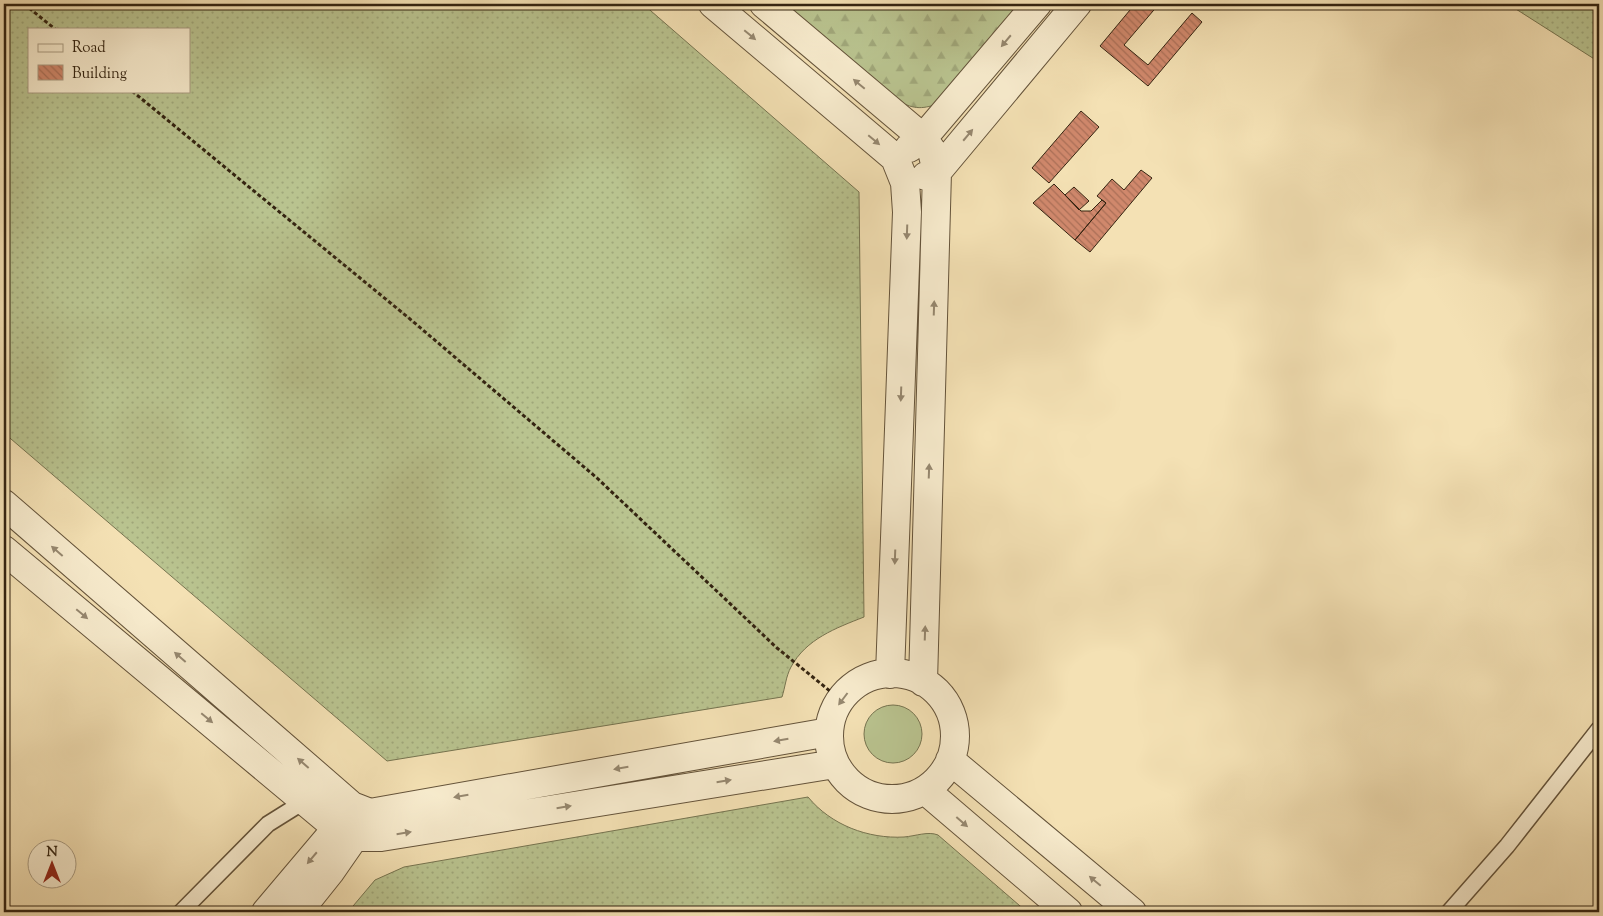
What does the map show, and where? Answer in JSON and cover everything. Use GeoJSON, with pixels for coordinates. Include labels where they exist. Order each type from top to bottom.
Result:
{"type":"FeatureCollection","features":[{"type":"Feature","properties":{"kind":"street"},"geometry":{"type":"LineString","coordinates":[[713,4],[895,158],[905,183],[907,212],[890,674]]}},
{"type":"Feature","properties":{"kind":"street"},"geometry":{"type":"LineString","coordinates":[[764,4],[923,138],[932,151],[938,172],[923,682]]}},
{"type":"Feature","properties":{"kind":"street"},"geometry":{"type":"LineString","coordinates":[[895,158],[923,138],[1037,4]]}},
{"type":"Feature","properties":{"kind":"street"},"geometry":{"type":"LineString","coordinates":[[905,183],[938,172],[1076,4]]}},
{"type":"Feature","properties":{"kind":"street"},"geometry":{"type":"LineString","coordinates":[[4,504],[330,787],[361,809],[829,732]]}},
{"type":"Feature","properties":{"kind":"street"},"geometry":{"type":"LineString","coordinates":[[4,550],[346,833],[381,837],[835,764]]}},
{"type":"Feature","properties":{"kind":"street"},"geometry":{"type":"LineString","coordinates":[[890,674],[902,674],[923,682],[942,699],[951,716],[955,735],[950,760],[944,772],[925,790],[900,799],[874,797],[851,784],[835,764],[829,732],[833,715],[841,700],[850,689],[862,681],[890,674]]}},
{"type":"Feature","properties":{"kind":"street"},"geometry":{"type":"LineString","coordinates":[[950,760],[1132,912]]}},
{"type":"Feature","properties":{"kind":"street"},"geometry":{"type":"LineString","coordinates":[[925,790],[1068,912]]}},
{"type":"Feature","properties":{"kind":"street"},"geometry":{"type":"LineString","coordinates":[[298,912],[361,809]]}},
{"type":"Feature","properties":{"kind":"street"},"geometry":{"type":"LineString","coordinates":[[266,912],[346,833]]}},
{"type":"Feature","properties":{"kind":"lane"},"geometry":{"type":"LineString","coordinates":[[1449,912],[1508,846],[1599,729]]}},
{"type":"Feature","properties":{"kind":"lane"},"geometry":{"type":"LineString","coordinates":[[181,912],[268,824],[330,787]]}},
{"type":"Feature","properties":{"kind":"path"},"geometry":{"type":"LineString","coordinates":[[24,4],[54,28]]}},
{"type":"Feature","properties":{"kind":"path"},"geometry":{"type":"LineString","coordinates":[[133,92],[410,319],[597,478],[777,648],[841,700]]}},
{"type":"Feature","properties":{"kind":"green space"},"geometry":{"type":"Polygon","coordinates":[[[4,4],[643,4],[859,192],[864,617],[833,630],[805,649],[797,657],[789,671],[782,697],[387,761],[4,433],[4,4]]]}},
{"type":"Feature","properties":{"kind":"green space"},"geometry":{"type":"Polygon","coordinates":[[[785,4],[1025,4],[940,103],[919,108],[899,101],[785,4]]]}},
{"type":"Feature","properties":{"kind":"green space"},"geometry":{"type":"Polygon","coordinates":[[[1508,4],[1599,4],[1599,62],[1508,4]]]}},
{"type":"Feature","properties":{"kind":"green space"},"geometry":{"type":"Polygon","coordinates":[[[893,705],[904,707],[914,713],[920,723],[922,734],[920,745],[914,755],[904,761],[893,763],[882,761],[872,755],[866,745],[864,734],[866,723],[872,713],[882,707],[893,705]]]}},
{"type":"Feature","properties":{"kind":"green space"},"geometry":{"type":"Polygon","coordinates":[[[808,797],[828,815],[864,833],[890,837],[938,835],[1027,912],[348,912],[375,880],[404,867],[808,797]]]}},
{"type":"Feature","properties":{"kind":"building"},"geometry":{"type":"Polygon","coordinates":[[[1135,4],[1159,4],[1124,45],[1148,65],[1192,13],[1202,22],[1148,86],[1100,46],[1135,4]]]}},
{"type":"Feature","properties":{"kind":"building"},"geometry":{"type":"Polygon","coordinates":[[[1081,111],[1099,127],[1049,183],[1032,168],[1081,111]]]}},
{"type":"Feature","properties":{"kind":"building"},"geometry":{"type":"Polygon","coordinates":[[[1141,170],[1152,178],[1090,252],[1075,240],[1106,203],[1097,196],[1112,179],[1124,190],[1141,170]]]}},
{"type":"Feature","properties":{"kind":"building"},"geometry":{"type":"Polygon","coordinates":[[[1054,184],[1081,211],[1091,211],[1102,200],[1106,203],[1075,240],[1033,203],[1054,184]]]}},
{"type":"Feature","properties":{"kind":"building"},"geometry":{"type":"Polygon","coordinates":[[[1074,187],[1089,201],[1079,210],[1065,195],[1074,187]]]}}]}
